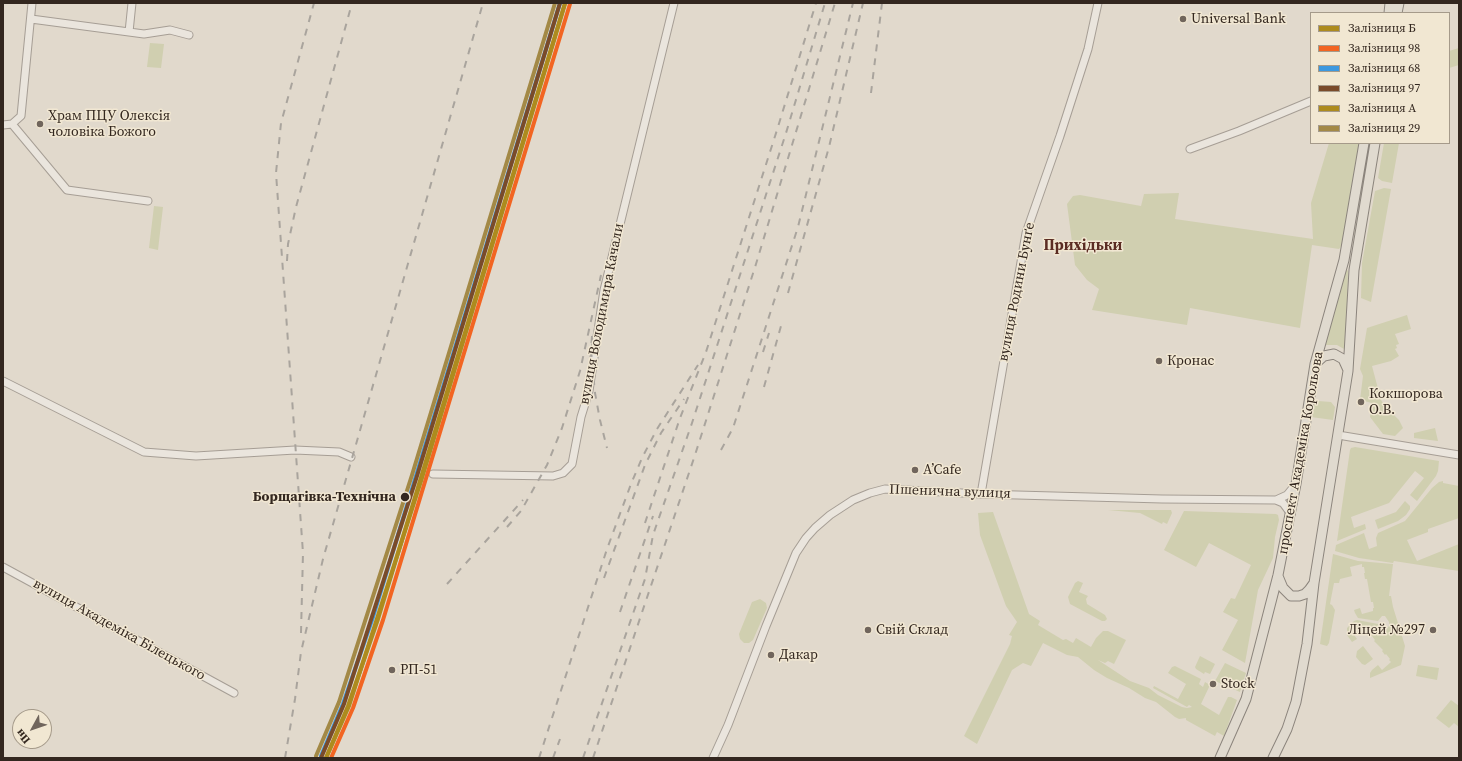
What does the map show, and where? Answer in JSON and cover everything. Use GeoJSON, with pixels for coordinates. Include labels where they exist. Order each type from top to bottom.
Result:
{"type":"FeatureCollection","features":[{"type":"Feature","properties":{"kind":"main road","name":"проспект Академіка Корольова"},"geometry":{"type":"LineString","coordinates":[[1220,758],[1246,699],[1278,574],[1291,514],[1315,364],[1344,260],[1364,144]]}},
{"type":"Feature","properties":{"kind":"main road"},"geometry":{"type":"LineString","coordinates":[[1273,758],[1286,730],[1296,702],[1307,644],[1314,583],[1348,371],[1354,270],[1375,144]]}},
{"type":"Feature","properties":{"kind":"main road"},"geometry":{"type":"LineString","coordinates":[[1315,364],[1324,356],[1334,354],[1343,359],[1348,371]]}},
{"type":"Feature","properties":{"kind":"main road"},"geometry":{"type":"LineString","coordinates":[[1278,574],[1283,588],[1291,596],[1305,594],[1314,583]]}},
{"type":"Feature","properties":{"kind":"street"},"geometry":{"type":"LineString","coordinates":[[3,124],[12,124],[21,116],[32,3]]}},
{"type":"Feature","properties":{"kind":"street"},"geometry":{"type":"LineString","coordinates":[[129,32],[132,3]]}},
{"type":"Feature","properties":{"kind":"street","name":"вулиця Володимира Качали"},"geometry":{"type":"LineString","coordinates":[[434,474],[553,476],[563,473],[572,464],[581,416],[589,392],[604,290],[674,3]]}},
{"type":"Feature","properties":{"kind":"street","name":"вулиця Родини Бунґе"},"geometry":{"type":"LineString","coordinates":[[981,494],[1026,234],[1086,56],[1098,3]]}},
{"type":"Feature","properties":{"kind":"street"},"geometry":{"type":"LineString","coordinates":[[30,19],[144,34],[170,30],[189,35]]}},
{"type":"Feature","properties":{"kind":"street"},"geometry":{"type":"LineString","coordinates":[[1190,149],[1239,131],[1310,101]]}},
{"type":"Feature","properties":{"kind":"street"},"geometry":{"type":"LineString","coordinates":[[12,124],[66,190],[148,201]]}},
{"type":"Feature","properties":{"kind":"street"},"geometry":{"type":"LineString","coordinates":[[3,381],[144,452],[196,456],[295,450],[339,452],[351,457]]}},
{"type":"Feature","properties":{"kind":"street"},"geometry":{"type":"LineString","coordinates":[[1338,435],[1459,455]]}},
{"type":"Feature","properties":{"kind":"street"},"geometry":{"type":"LineString","coordinates":[[1276,500],[1287,495],[1296,484]]}},
{"type":"Feature","properties":{"kind":"street","name":"Пшенична вулиця"},"geometry":{"type":"LineString","coordinates":[[713,758],[728,725],[794,556],[815,528],[830,515],[853,500],[885,489],[981,494],[1162,499],[1276,500]]}},
{"type":"Feature","properties":{"kind":"street"},"geometry":{"type":"LineString","coordinates":[[1276,500],[1283,503],[1291,514]]}},
{"type":"Feature","properties":{"kind":"street","name":"вулиця Академіка Білецького"},"geometry":{"type":"LineString","coordinates":[[3,567],[234,693]]}},
{"type":"Feature","properties":{"kind":"green space"},"geometry":{"type":"Polygon","coordinates":[[[150,43],[164,44],[161,68],[147,67],[150,43]]]}},
{"type":"Feature","properties":{"kind":"green space"},"geometry":{"type":"Polygon","coordinates":[[[1459,48],[1459,65],[1450,68],[1450,51],[1459,48]]]}},
{"type":"Feature","properties":{"kind":"green space"},"geometry":{"type":"Polygon","coordinates":[[[1329,144],[1360,144],[1342,245],[1339,249],[1312,245],[1300,328],[1190,308],[1187,325],[1092,310],[1099,289],[1087,280],[1075,265],[1067,204],[1073,196],[1080,195],[1141,206],[1144,194],[1179,193],[1175,219],[1313,239],[1311,203],[1329,144]]]}},
{"type":"Feature","properties":{"kind":"green space"},"geometry":{"type":"Polygon","coordinates":[[[1384,144],[1399,144],[1392,183],[1382,181],[1378,178],[1384,144]]]}},
{"type":"Feature","properties":{"kind":"green space"},"geometry":{"type":"Polygon","coordinates":[[[1384,188],[1391,189],[1371,302],[1361,298],[1362,263],[1375,191],[1384,188]]]}},
{"type":"Feature","properties":{"kind":"green space"},"geometry":{"type":"Polygon","coordinates":[[[154,206],[163,207],[158,250],[149,248],[154,206]]]}},
{"type":"Feature","properties":{"kind":"green space"},"geometry":{"type":"Polygon","coordinates":[[[1348,270],[1346,348],[1344,349],[1337,345],[1326,345],[1324,343],[1346,271],[1348,270]]]}},
{"type":"Feature","properties":{"kind":"green space"},"geometry":{"type":"Polygon","coordinates":[[[1407,315],[1411,329],[1395,334],[1399,344],[1396,345],[1397,348],[1395,349],[1399,356],[1391,361],[1372,366],[1381,400],[1399,420],[1403,428],[1395,436],[1383,434],[1370,417],[1372,403],[1360,400],[1363,376],[1360,369],[1367,328],[1407,315]]]}},
{"type":"Feature","properties":{"kind":"green space"},"geometry":{"type":"Polygon","coordinates":[[[1318,401],[1331,402],[1335,407],[1333,420],[1311,417],[1314,403],[1318,401]]]}},
{"type":"Feature","properties":{"kind":"green space"},"geometry":{"type":"Polygon","coordinates":[[[1435,428],[1438,441],[1414,438],[1414,433],[1435,428]]]}},
{"type":"Feature","properties":{"kind":"green space"},"geometry":{"type":"Polygon","coordinates":[[[1355,447],[1439,461],[1438,471],[1436,476],[1417,501],[1410,495],[1424,478],[1415,471],[1389,503],[1351,517],[1354,528],[1365,524],[1366,529],[1337,541],[1350,450],[1351,448],[1355,447]]]}},
{"type":"Feature","properties":{"kind":"green space"},"geometry":{"type":"Polygon","coordinates":[[[1443,481],[1443,483],[1459,486],[1459,518],[1428,529],[1428,532],[1407,540],[1417,561],[1459,544],[1459,571],[1394,561],[1393,563],[1359,558],[1335,551],[1336,545],[1364,533],[1369,549],[1377,546],[1376,538],[1378,533],[1405,521],[1432,488],[1439,482],[1443,481]]]}},
{"type":"Feature","properties":{"kind":"green space"},"geometry":{"type":"Polygon","coordinates":[[[1405,501],[1410,506],[1410,509],[1406,515],[1398,521],[1378,529],[1375,520],[1396,512],[1405,501]]]}},
{"type":"Feature","properties":{"kind":"green space"},"geometry":{"type":"Polygon","coordinates":[[[1108,510],[1171,510],[1172,513],[1167,524],[1163,522],[1162,524],[1140,513],[1108,510]]]}},
{"type":"Feature","properties":{"kind":"green space"},"geometry":{"type":"Polygon","coordinates":[[[1184,511],[1278,515],[1279,520],[1275,537],[1273,558],[1258,590],[1245,663],[1222,650],[1238,620],[1223,612],[1231,598],[1235,599],[1251,565],[1209,543],[1196,567],[1164,550],[1184,511]]]}},
{"type":"Feature","properties":{"kind":"green space"},"geometry":{"type":"Polygon","coordinates":[[[993,512],[1029,614],[1040,621],[1038,625],[1063,640],[1066,639],[1073,643],[1076,638],[1091,647],[1096,638],[1103,631],[1108,631],[1126,640],[1114,664],[1108,661],[1105,663],[1098,660],[1130,681],[1149,688],[1158,695],[1182,707],[1187,708],[1192,707],[1189,705],[1187,707],[1153,688],[1154,686],[1178,699],[1186,684],[1168,673],[1172,667],[1175,666],[1201,679],[1199,684],[1203,687],[1205,682],[1210,685],[1201,704],[1219,715],[1228,697],[1237,700],[1224,736],[1217,732],[1215,736],[1186,720],[1186,718],[1179,719],[1175,717],[1156,702],[1145,698],[1129,688],[1107,678],[1078,657],[1067,655],[1043,643],[1031,666],[1023,663],[1012,670],[977,744],[964,736],[1010,644],[1012,636],[1009,635],[1017,622],[1006,606],[980,535],[978,513],[993,512]]]}},
{"type":"Feature","properties":{"kind":"green space"},"geometry":{"type":"Polygon","coordinates":[[[1333,554],[1358,561],[1393,564],[1389,596],[1391,596],[1405,646],[1401,665],[1370,678],[1370,673],[1372,670],[1378,665],[1382,670],[1391,662],[1389,660],[1390,659],[1374,641],[1375,640],[1372,636],[1370,636],[1364,626],[1363,627],[1361,625],[1352,632],[1357,639],[1352,642],[1347,635],[1347,628],[1357,620],[1378,624],[1379,628],[1383,631],[1385,631],[1389,626],[1389,622],[1385,616],[1382,616],[1378,621],[1358,618],[1355,613],[1354,610],[1360,608],[1362,614],[1373,611],[1374,608],[1373,602],[1371,602],[1367,579],[1365,579],[1364,567],[1362,567],[1362,564],[1350,567],[1352,576],[1340,579],[1339,583],[1334,583],[1330,604],[1335,610],[1329,643],[1327,646],[1320,644],[1333,554]]]}},
{"type":"Feature","properties":{"kind":"green space"},"geometry":{"type":"Polygon","coordinates":[[[1078,581],[1083,583],[1079,592],[1088,596],[1086,599],[1087,604],[1105,615],[1107,619],[1105,621],[1102,621],[1070,604],[1068,597],[1075,583],[1078,581]]]}},
{"type":"Feature","properties":{"kind":"green space"},"geometry":{"type":"Polygon","coordinates":[[[760,599],[766,603],[767,608],[753,640],[749,643],[744,643],[740,639],[739,634],[752,602],[760,599]]]}},
{"type":"Feature","properties":{"kind":"green space"},"geometry":{"type":"Polygon","coordinates":[[[1363,646],[1373,659],[1365,665],[1362,664],[1356,657],[1357,651],[1363,646]]]}},
{"type":"Feature","properties":{"kind":"green space"},"geometry":{"type":"Polygon","coordinates":[[[1200,656],[1215,664],[1210,674],[1205,672],[1204,674],[1196,669],[1195,667],[1200,656]]]}},
{"type":"Feature","properties":{"kind":"green space"},"geometry":{"type":"Polygon","coordinates":[[[1225,663],[1246,673],[1240,692],[1215,681],[1225,663]]]}},
{"type":"Feature","properties":{"kind":"green space"},"geometry":{"type":"Polygon","coordinates":[[[1418,665],[1439,668],[1437,680],[1416,676],[1418,665]]]}},
{"type":"Feature","properties":{"kind":"green space"},"geometry":{"type":"Polygon","coordinates":[[[1451,700],[1459,706],[1459,727],[1454,723],[1449,728],[1436,718],[1451,700]]]}},
{"type":"Feature","properties":{"kind":"railway"},"geometry":{"type":"LineString","coordinates":[[301,633],[303,553],[276,173],[281,123],[314,3]]}},
{"type":"Feature","properties":{"kind":"railway"},"geometry":{"type":"LineString","coordinates":[[287,261],[288,244],[296,207],[352,3]]}},
{"type":"Feature","properties":{"kind":"railway"},"geometry":{"type":"LineString","coordinates":[[285,758],[301,652],[323,559],[483,3]]}},
{"type":"Feature","properties":{"kind":"railway"},"geometry":{"type":"LineString","coordinates":[[645,523],[680,418],[706,352],[816,3]]}},
{"type":"Feature","properties":{"kind":"railway"},"geometry":{"type":"LineString","coordinates":[[583,758],[645,579],[653,535],[692,423],[786,133],[825,3]]}},
{"type":"Feature","properties":{"kind":"railway"},"geometry":{"type":"LineString","coordinates":[[593,758],[695,455],[756,264],[835,3]]}},
{"type":"Feature","properties":{"kind":"railway"},"geometry":{"type":"LineString","coordinates":[[721,450],[733,428],[798,227],[853,3]]}},
{"type":"Feature","properties":{"kind":"railway"},"geometry":{"type":"LineString","coordinates":[[788,293],[829,147],[863,3]]}},
{"type":"Feature","properties":{"kind":"railway"},"geometry":{"type":"LineString","coordinates":[[871,93],[882,3]]}},
{"type":"Feature","properties":{"kind":"railway"},"geometry":{"type":"LineString","coordinates":[[507,527],[521,511],[547,465],[562,428],[580,371],[601,275]]}},
{"type":"Feature","properties":{"kind":"railway"},"geometry":{"type":"LineString","coordinates":[[764,387],[781,326]]}},
{"type":"Feature","properties":{"kind":"railway"},"geometry":{"type":"LineString","coordinates":[[763,352],[769,333]]}},
{"type":"Feature","properties":{"kind":"railway"},"geometry":{"type":"LineString","coordinates":[[592,336],[591,350],[595,393],[607,448]]}},
{"type":"Feature","properties":{"kind":"railway"},"geometry":{"type":"LineString","coordinates":[[539,758],[607,549],[631,484],[657,429],[698,365]]}},
{"type":"Feature","properties":{"kind":"railway"},"geometry":{"type":"LineString","coordinates":[[604,578],[645,465],[661,433],[684,399]]}},
{"type":"Feature","properties":{"kind":"railway"},"geometry":{"type":"LineString","coordinates":[[447,584],[523,500]]}},
{"type":"Feature","properties":{"kind":"railway"},"geometry":{"type":"LineString","coordinates":[[620,612],[653,516]]}},
{"type":"Feature","properties":{"kind":"railway"},"geometry":{"type":"LineString","coordinates":[[553,758],[560,739]]}},
{"type":"Feature","properties":{"kind":"rail line","name":"29"},"geometry":{"type":"LineString","coordinates":[[316,756],[339,702],[412,475],[555,3]]}},
{"type":"Feature","properties":{"kind":"rail line","name":"68"},"geometry":{"type":"LineString","coordinates":[[321,756],[343,704],[373,617],[560,3]]}},
{"type":"Feature","properties":{"kind":"rail line","name":"97"},"geometry":{"type":"LineString","coordinates":[[321,758],[344,704],[417,476],[560,3]]}},
{"type":"Feature","properties":{"kind":"rail line","name":"Б"},"geometry":{"type":"LineString","coordinates":[[326,758],[348,706],[378,619],[565,3]]}},
{"type":"Feature","properties":{"kind":"rail line","name":"A"},"geometry":{"type":"LineString","coordinates":[[326,758],[349,706],[422,478],[565,4]]}},
{"type":"Feature","properties":{"kind":"rail line","name":"98"},"geometry":{"type":"LineString","coordinates":[[331,758],[353,708],[383,620],[570,4]]}},
{"type":"Feature","properties":{"kind":"place","name":"Universal Bank"},"geometry":{"type":"Point","coordinates":[1183,19]}},
{"type":"Feature","properties":{"kind":"place","name":"Храм ПЦУ Олексія чоловіка Божого"},"geometry":{"type":"Point","coordinates":[40,124]}},
{"type":"Feature","properties":{"kind":"place","name":"Кронас"},"geometry":{"type":"Point","coordinates":[1159,361]}},
{"type":"Feature","properties":{"kind":"place","name":"Кокшорова О.В."},"geometry":{"type":"Point","coordinates":[1361,402]}},
{"type":"Feature","properties":{"kind":"place","name":"A’Cafe"},"geometry":{"type":"Point","coordinates":[915,470]}},
{"type":"Feature","properties":{"kind":"place","name":"Борщагівка-Технічна"},"geometry":{"type":"Point","coordinates":[405,497]}},
{"type":"Feature","properties":{"kind":"place","name":"Свій Склад"},"geometry":{"type":"Point","coordinates":[868,630]}},
{"type":"Feature","properties":{"kind":"place","name":"Ліцей №297"},"geometry":{"type":"Point","coordinates":[1433,630]}},
{"type":"Feature","properties":{"kind":"place","name":"Дакар"},"geometry":{"type":"Point","coordinates":[771,655]}},
{"type":"Feature","properties":{"kind":"place","name":"РП-51"},"geometry":{"type":"Point","coordinates":[392,670]}},
{"type":"Feature","properties":{"kind":"place","name":"Stock"},"geometry":{"type":"Point","coordinates":[1213,684]}},
{"type":"Feature","properties":{"kind":"district","name":"Прихідьки"},"geometry":{"type":"Point","coordinates":[1083,246]}}]}
